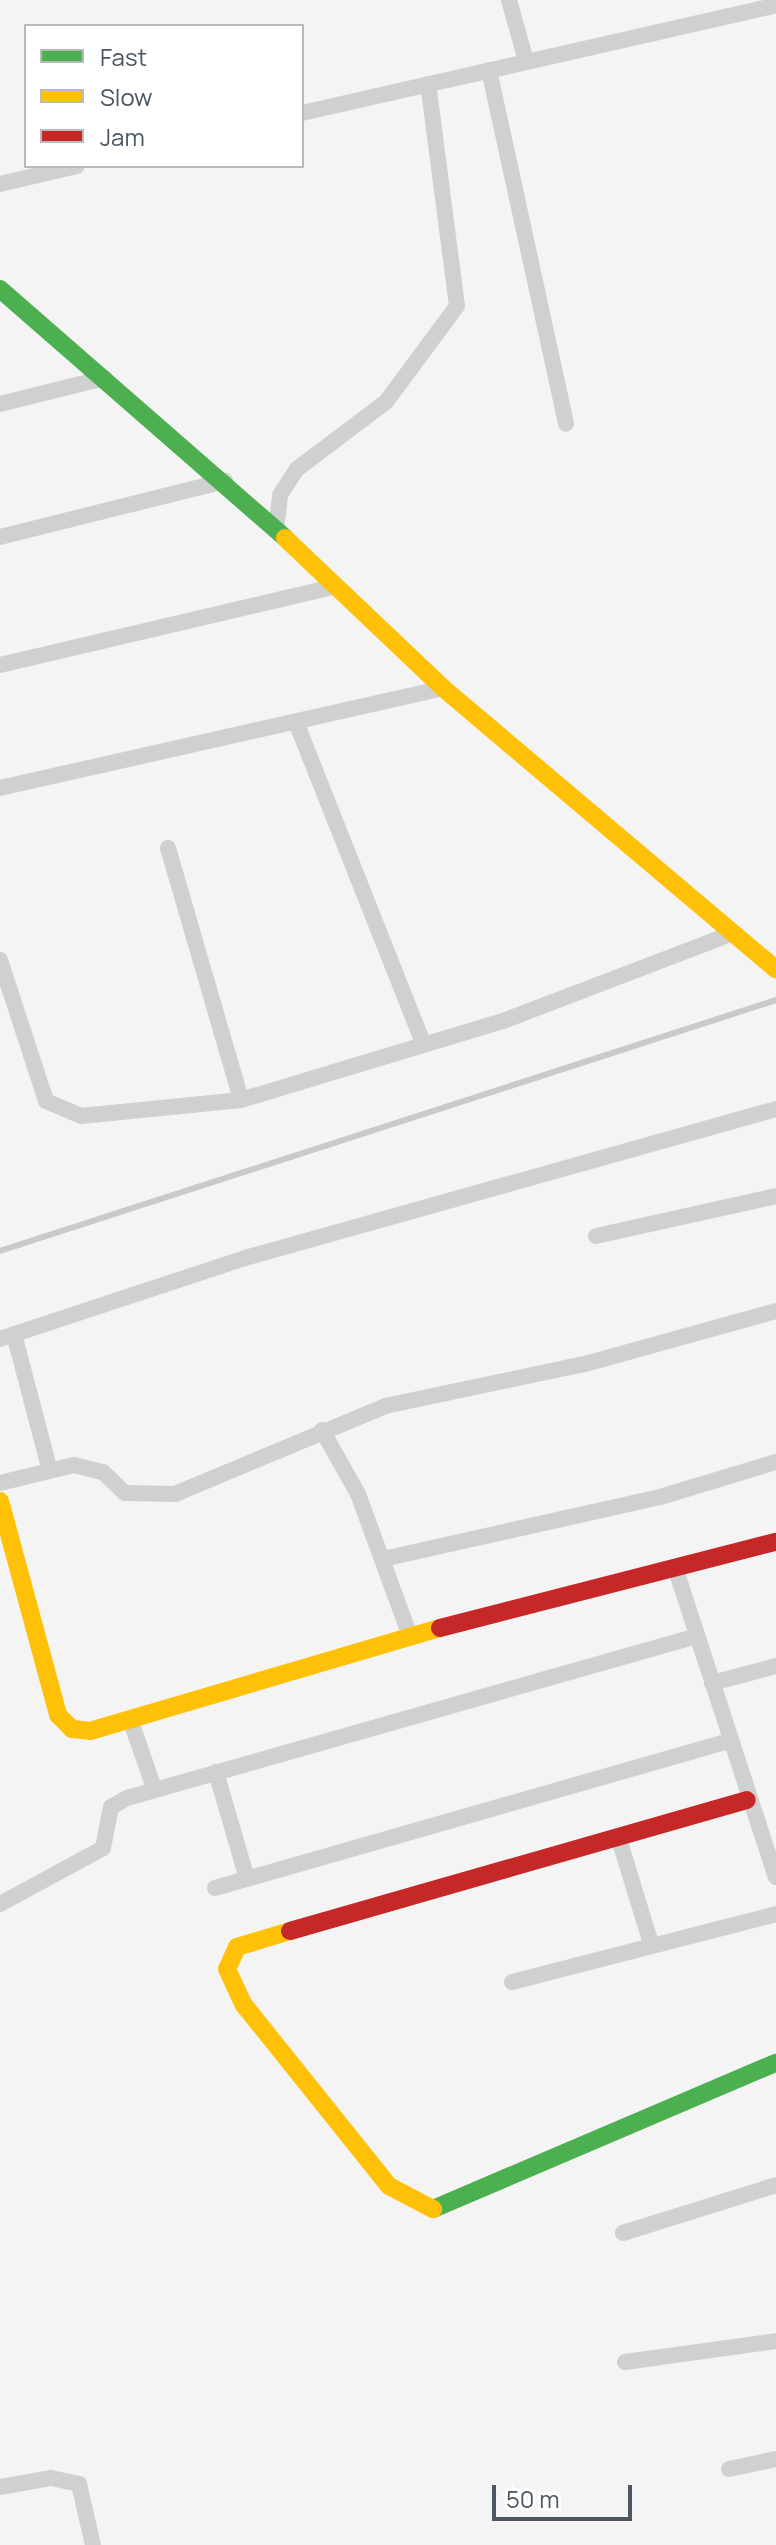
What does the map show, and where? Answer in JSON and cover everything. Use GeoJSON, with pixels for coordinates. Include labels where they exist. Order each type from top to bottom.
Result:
{"type":"FeatureCollection","features":[{"type":"Feature","properties":{"kind":"street"},"geometry":{"type":"LineString","coordinates":[[509,0],[526,61]]}},
{"type":"Feature","properties":{"kind":"street"},"geometry":{"type":"LineString","coordinates":[[304,113],[776,5]]}},
{"type":"Feature","properties":{"kind":"street"},"geometry":{"type":"LineString","coordinates":[[489,70],[566,424]]}},
{"type":"Feature","properties":{"kind":"street"},"geometry":{"type":"LineString","coordinates":[[276,529],[280,495],[297,469],[386,402],[457,306],[428,84]]}},
{"type":"Feature","properties":{"kind":"street"},"geometry":{"type":"LineString","coordinates":[[0,184],[68,168]]}},
{"type":"Feature","properties":{"kind":"street"},"geometry":{"type":"LineString","coordinates":[[0,289],[9,308],[105,378],[225,481],[443,688],[776,969]]}},
{"type":"Feature","properties":{"kind":"street"},"geometry":{"type":"LineString","coordinates":[[0,404],[105,378]]}},
{"type":"Feature","properties":{"kind":"street"},"geometry":{"type":"LineString","coordinates":[[0,537],[225,481]]}},
{"type":"Feature","properties":{"kind":"street"},"geometry":{"type":"LineString","coordinates":[[0,665],[336,586]]}},
{"type":"Feature","properties":{"kind":"street"},"geometry":{"type":"LineString","coordinates":[[0,788],[443,688]]}},
{"type":"Feature","properties":{"kind":"street"},"geometry":{"type":"LineString","coordinates":[[296,722],[422,1040]]}},
{"type":"Feature","properties":{"kind":"street"},"geometry":{"type":"LineString","coordinates":[[168,848],[241,1100]]}},
{"type":"Feature","properties":{"kind":"street"},"geometry":{"type":"LineString","coordinates":[[0,960],[39,1088],[58,1112],[194,1110],[241,1100],[422,1040],[503,1021],[734,933]]}},
{"type":"Feature","properties":{"kind":"street"},"geometry":{"type":"LineString","coordinates":[[49,1467],[7,1336],[245,1258],[776,1109]]}},
{"type":"Feature","properties":{"kind":"street"},"geometry":{"type":"LineString","coordinates":[[596,1236],[776,1196]]}},
{"type":"Feature","properties":{"kind":"street"},"geometry":{"type":"LineString","coordinates":[[0,1483],[49,1467],[91,1467],[125,1493],[175,1494],[385,1406],[585,1364],[776,1311]]}},
{"type":"Feature","properties":{"kind":"street"},"geometry":{"type":"LineString","coordinates":[[322,1430],[383,1559],[410,1636]]}},
{"type":"Feature","properties":{"kind":"street"},"geometry":{"type":"LineString","coordinates":[[383,1559],[660,1497],[776,1462]]}},
{"type":"Feature","properties":{"kind":"street"},"geometry":{"type":"LineString","coordinates":[[0,1501],[58,1715],[72,1729],[90,1731],[410,1636],[776,1542]]}},
{"type":"Feature","properties":{"kind":"street"},"geometry":{"type":"LineString","coordinates":[[676,1570],[747,1800],[776,1877]]}},
{"type":"Feature","properties":{"kind":"street"},"geometry":{"type":"LineString","coordinates":[[0,1904],[103,1848],[111,1807],[154,1788],[697,1636]]}},
{"type":"Feature","properties":{"kind":"street"},"geometry":{"type":"LineString","coordinates":[[712,1683],[776,1666]]}},
{"type":"Feature","properties":{"kind":"street"},"geometry":{"type":"LineString","coordinates":[[130,1719],[154,1788]]}},
{"type":"Feature","properties":{"kind":"street"},"geometry":{"type":"LineString","coordinates":[[215,1888],[729,1741]]}},
{"type":"Feature","properties":{"kind":"street"},"geometry":{"type":"LineString","coordinates":[[216,1772],[247,1879]]}},
{"type":"Feature","properties":{"kind":"street"},"geometry":{"type":"LineString","coordinates":[[747,1800],[237,1947],[229,1955],[231,1985],[334,2124],[389,2186],[418,2207],[439,2210],[467,2199],[776,2063]]}},
{"type":"Feature","properties":{"kind":"street"},"geometry":{"type":"LineString","coordinates":[[618,1836],[651,1943]]}},
{"type":"Feature","properties":{"kind":"street"},"geometry":{"type":"LineString","coordinates":[[512,1982],[651,1943],[776,1914]]}},
{"type":"Feature","properties":{"kind":"street"},"geometry":{"type":"LineString","coordinates":[[623,2233],[776,2185]]}},
{"type":"Feature","properties":{"kind":"street"},"geometry":{"type":"LineString","coordinates":[[625,2362],[776,2341]]}},
{"type":"Feature","properties":{"kind":"street"},"geometry":{"type":"LineString","coordinates":[[729,2469],[776,2459]]}},
{"type":"Feature","properties":{"kind":"street"},"geometry":{"type":"LineString","coordinates":[[0,2487],[51,2478],[79,2484],[93,2545]]}},
{"type":"Feature","properties":{"kind":"railway"},"geometry":{"type":"LineString","coordinates":[[0,1251],[776,1000]]}},
{"type":"Feature","properties":{"kind":"traffic: fast"},"geometry":{"type":"LineString","coordinates":[[0,289],[285,538]]}},
{"type":"Feature","properties":{"kind":"traffic: fast"},"geometry":{"type":"LineString","coordinates":[[433,2209],[776,2063]]}},
{"type":"Feature","properties":{"kind":"traffic: slow"},"geometry":{"type":"LineString","coordinates":[[285,538],[443,688],[776,969]]}},
{"type":"Feature","properties":{"kind":"traffic: slow"},"geometry":{"type":"LineString","coordinates":[[0,1501],[58,1715],[72,1729],[90,1731],[440,1628]]}},
{"type":"Feature","properties":{"kind":"traffic: slow"},"geometry":{"type":"LineString","coordinates":[[290,1931],[237,1947],[227,1969],[244,2005],[389,2186],[433,2209]]}},
{"type":"Feature","properties":{"kind":"traffic: jam"},"geometry":{"type":"LineString","coordinates":[[440,1628],[776,1542]]}},
{"type":"Feature","properties":{"kind":"traffic: jam"},"geometry":{"type":"LineString","coordinates":[[290,1931],[747,1800]]}}]}
